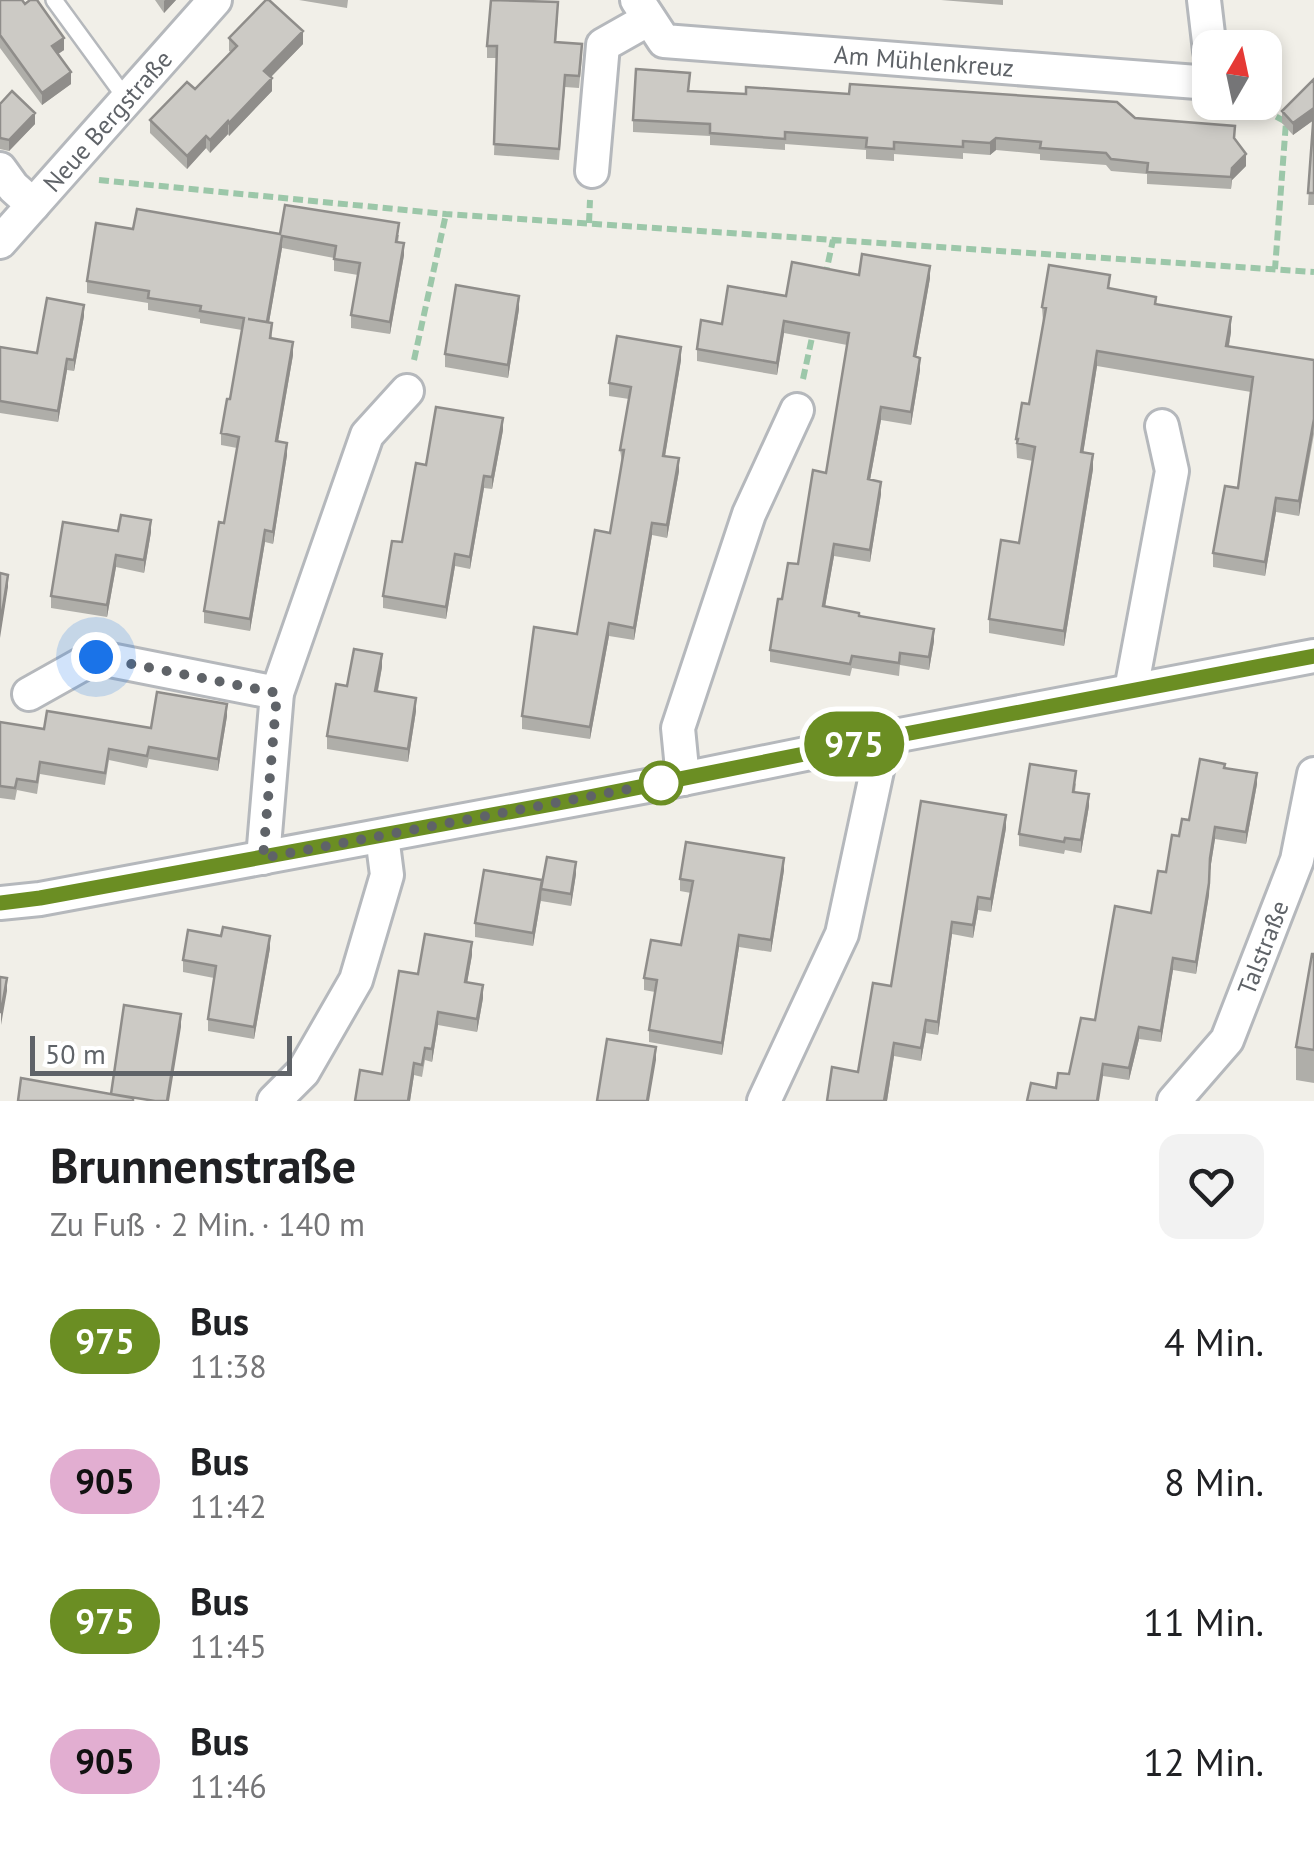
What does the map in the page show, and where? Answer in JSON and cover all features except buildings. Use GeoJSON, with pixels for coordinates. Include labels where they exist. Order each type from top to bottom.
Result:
{"type":"FeatureCollection","features":[{"type":"Feature","properties":{"kind":"street","name":"Neue Bergstraße"},"geometry":{"type":"LineString","coordinates":[[0,242],[215,0]]}},
{"type":"Feature","properties":{"kind":"street"},"geometry":{"type":"LineString","coordinates":[[1204,0],[1208,30]]}},
{"type":"Feature","properties":{"kind":"street","name":"Am Mühlenkreuz"},"geometry":{"type":"LineString","coordinates":[[592,171],[603,44],[643,9],[664,41],[1192,82]]}},
{"type":"Feature","properties":{"kind":"street"},"geometry":{"type":"LineString","coordinates":[[0,168],[13,188],[33,205]]}},
{"type":"Feature","properties":{"kind":"street"},"geometry":{"type":"LineString","coordinates":[[263,858],[277,693],[367,434],[407,391]]}},
{"type":"Feature","properties":{"kind":"street"},"geometry":{"type":"LineString","coordinates":[[683,779],[678,728],[750,514],[797,410]]}},
{"type":"Feature","properties":{"kind":"street"},"geometry":{"type":"LineString","coordinates":[[1131,690],[1172,470],[1162,426]]}},
{"type":"Feature","properties":{"kind":"street"},"geometry":{"type":"LineString","coordinates":[[0,903],[382,836],[1314,656]]}},
{"type":"Feature","properties":{"kind":"street"},"geometry":{"type":"LineString","coordinates":[[28,694],[96,657],[277,693]]}},
{"type":"Feature","properties":{"kind":"street"},"geometry":{"type":"LineString","coordinates":[[764,1101],[842,934],[884,738]]}},
{"type":"Feature","properties":{"kind":"street","name":"Talstraße"},"geometry":{"type":"LineString","coordinates":[[1174,1101],[1226,1040],[1306,862],[1314,774]]}},
{"type":"Feature","properties":{"kind":"street"},"geometry":{"type":"LineString","coordinates":[[274,1101],[303,1072],[356,980],[388,875],[382,836]]}},
{"type":"Feature","properties":{"kind":"lane"},"geometry":{"type":"LineString","coordinates":[[54,0],[127,100]]}},
{"type":"Feature","properties":{"kind":"path"},"geometry":{"type":"LineString","coordinates":[[1275,269],[1286,122],[1282,120]]}},
{"type":"Feature","properties":{"kind":"path"},"geometry":{"type":"LineString","coordinates":[[59,176],[446,214],[1314,272]]}},
{"type":"Feature","properties":{"kind":"path"},"geometry":{"type":"LineString","coordinates":[[407,391],[446,214]]}},
{"type":"Feature","properties":{"kind":"path"},"geometry":{"type":"LineString","coordinates":[[825,278],[833,240]]}},
{"type":"Feature","properties":{"kind":"path"},"geometry":{"type":"LineString","coordinates":[[797,410],[817,316]]}},
{"type":"Feature","properties":{"kind":"bus line","name":"975"},"geometry":{"type":"LineString","coordinates":[[0,903],[382,836],[1314,656]]}},
{"type":"Feature","properties":{"kind":"route"},"geometry":{"type":"LineString","coordinates":[[96,657],[277,693],[263,858],[661,783]]}}]}
